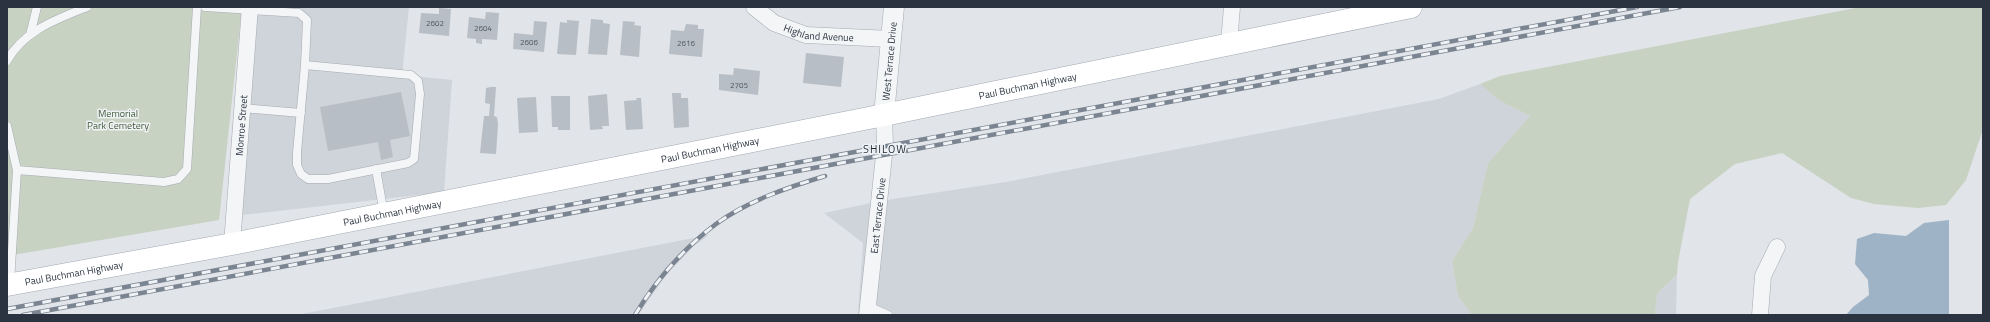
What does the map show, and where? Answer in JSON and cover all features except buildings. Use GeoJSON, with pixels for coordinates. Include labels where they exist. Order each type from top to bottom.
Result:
{"type":"FeatureCollection","features":[{"type":"Feature","properties":{"kind":"main road","name":"Paul Buchman Highway"},"geometry":{"type":"LineString","coordinates":[[8,284],[232,244],[384,214],[884,115],[1404,8]]}},
{"type":"Feature","properties":{"kind":"street","name":"Highland Avenue"},"geometry":{"type":"LineString","coordinates":[[754,7],[774,23],[806,35],[891,39]]}},
{"type":"Feature","properties":{"kind":"street","name":"West Terrace Drive"},"geometry":{"type":"LineString","coordinates":[[884,115],[894,7]]}},
{"type":"Feature","properties":{"kind":"street"},"geometry":{"type":"LineString","coordinates":[[1229,43],[1232,7]]}},
{"type":"Feature","properties":{"kind":"street","name":"Monroe Street"},"geometry":{"type":"LineString","coordinates":[[232,244],[250,8]]}},
{"type":"Feature","properties":{"kind":"street","name":"East Terrace Drive"},"geometry":{"type":"LineString","coordinates":[[867,310],[885,146],[884,115]]}},
{"type":"Feature","properties":{"kind":"street"},"geometry":{"type":"LineString","coordinates":[[1760,315],[1763,276],[1777,247]]}},
{"type":"Feature","properties":{"kind":"lane"},"geometry":{"type":"LineString","coordinates":[[30,35],[37,7]]}},
{"type":"Feature","properties":{"kind":"lane"},"geometry":{"type":"LineString","coordinates":[[7,61],[12,53],[30,35],[52,21],[87,7]]}},
{"type":"Feature","properties":{"kind":"lane"},"geometry":{"type":"LineString","coordinates":[[17,170],[164,182],[178,179],[187,169],[197,7]]}},
{"type":"Feature","properties":{"kind":"lane"},"geometry":{"type":"LineString","coordinates":[[205,7],[250,8],[299,13],[307,20],[297,165],[301,174],[308,180],[328,178],[408,163],[414,159],[420,94],[418,81],[411,75],[305,65]]}},
{"type":"Feature","properties":{"kind":"lane"},"geometry":{"type":"LineString","coordinates":[[242,108],[300,113]]}},
{"type":"Feature","properties":{"kind":"lane"},"geometry":{"type":"LineString","coordinates":[[7,126],[12,142],[17,170],[8,284]]}},
{"type":"Feature","properties":{"kind":"lane"},"geometry":{"type":"LineString","coordinates":[[376,169],[384,214]]}},
{"type":"Feature","properties":{"kind":"lane"},"geometry":{"type":"LineString","coordinates":[[867,310],[888,315]]}},
{"type":"Feature","properties":{"kind":"shaded area"},"geometry":{"type":"Polygon","coordinates":[[[258,7],[409,7],[402,75],[452,80],[444,192],[242,215],[258,7]]]}},
{"type":"Feature","properties":{"kind":"shaded area"},"geometry":{"type":"Polygon","coordinates":[[[1480,84],[1500,101],[1530,116],[1488,163],[1473,228],[1452,261],[1458,296],[1472,315],[875,315],[887,200],[1006,182],[1439,99],[1480,84]]]}},
{"type":"Feature","properties":{"kind":"shaded area"},"geometry":{"type":"Polygon","coordinates":[[[871,203],[858,315],[863,243],[824,213],[871,203]]]}},
{"type":"Feature","properties":{"kind":"shaded area"},"geometry":{"type":"Polygon","coordinates":[[[709,235],[694,246],[667,274],[638,315],[297,315],[709,235]]]}},
{"type":"Feature","properties":{"kind":"shaded area"},"geometry":{"type":"Polygon","coordinates":[[[1677,274],[1676,315],[1655,315],[1657,294],[1677,274]]]}},
{"type":"Feature","properties":{"kind":"green space","name":"Memorial Park Cemetery"},"geometry":{"type":"Polygon","coordinates":[[[7,7],[242,7],[219,220],[7,256],[7,7]]]}},
{"type":"Feature","properties":{"kind":"green space"},"geometry":{"type":"Polygon","coordinates":[[[1861,7],[1983,7],[1983,129],[1966,180],[1946,205],[1918,208],[1874,204],[1851,198],[1782,153],[1735,164],[1690,199],[1677,274],[1657,294],[1655,315],[1472,315],[1458,296],[1452,261],[1473,228],[1488,163],[1530,116],[1500,101],[1480,84],[1500,76],[1861,7]]]}},
{"type":"Feature","properties":{"kind":"water"},"geometry":{"type":"Polygon","coordinates":[[[1949,220],[1949,315],[1846,315],[1853,307],[1869,295],[1868,280],[1855,264],[1857,239],[1874,233],[1906,236],[1924,223],[1949,220]]]}},
{"type":"Feature","properties":{"kind":"railway"},"geometry":{"type":"LineString","coordinates":[[7,309],[1637,7]]}},
{"type":"Feature","properties":{"kind":"railway"},"geometry":{"type":"LineString","coordinates":[[23,315],[1680,7]]}},
{"type":"Feature","properties":{"kind":"railway"},"geometry":{"type":"LineString","coordinates":[[635,315],[652,289],[671,265],[693,243],[716,224],[741,208],[783,190],[825,176]]}},
{"type":"Feature","properties":{"kind":"district","name":"SHILOW"},"geometry":{"type":"Point","coordinates":[885,149]}}]}
